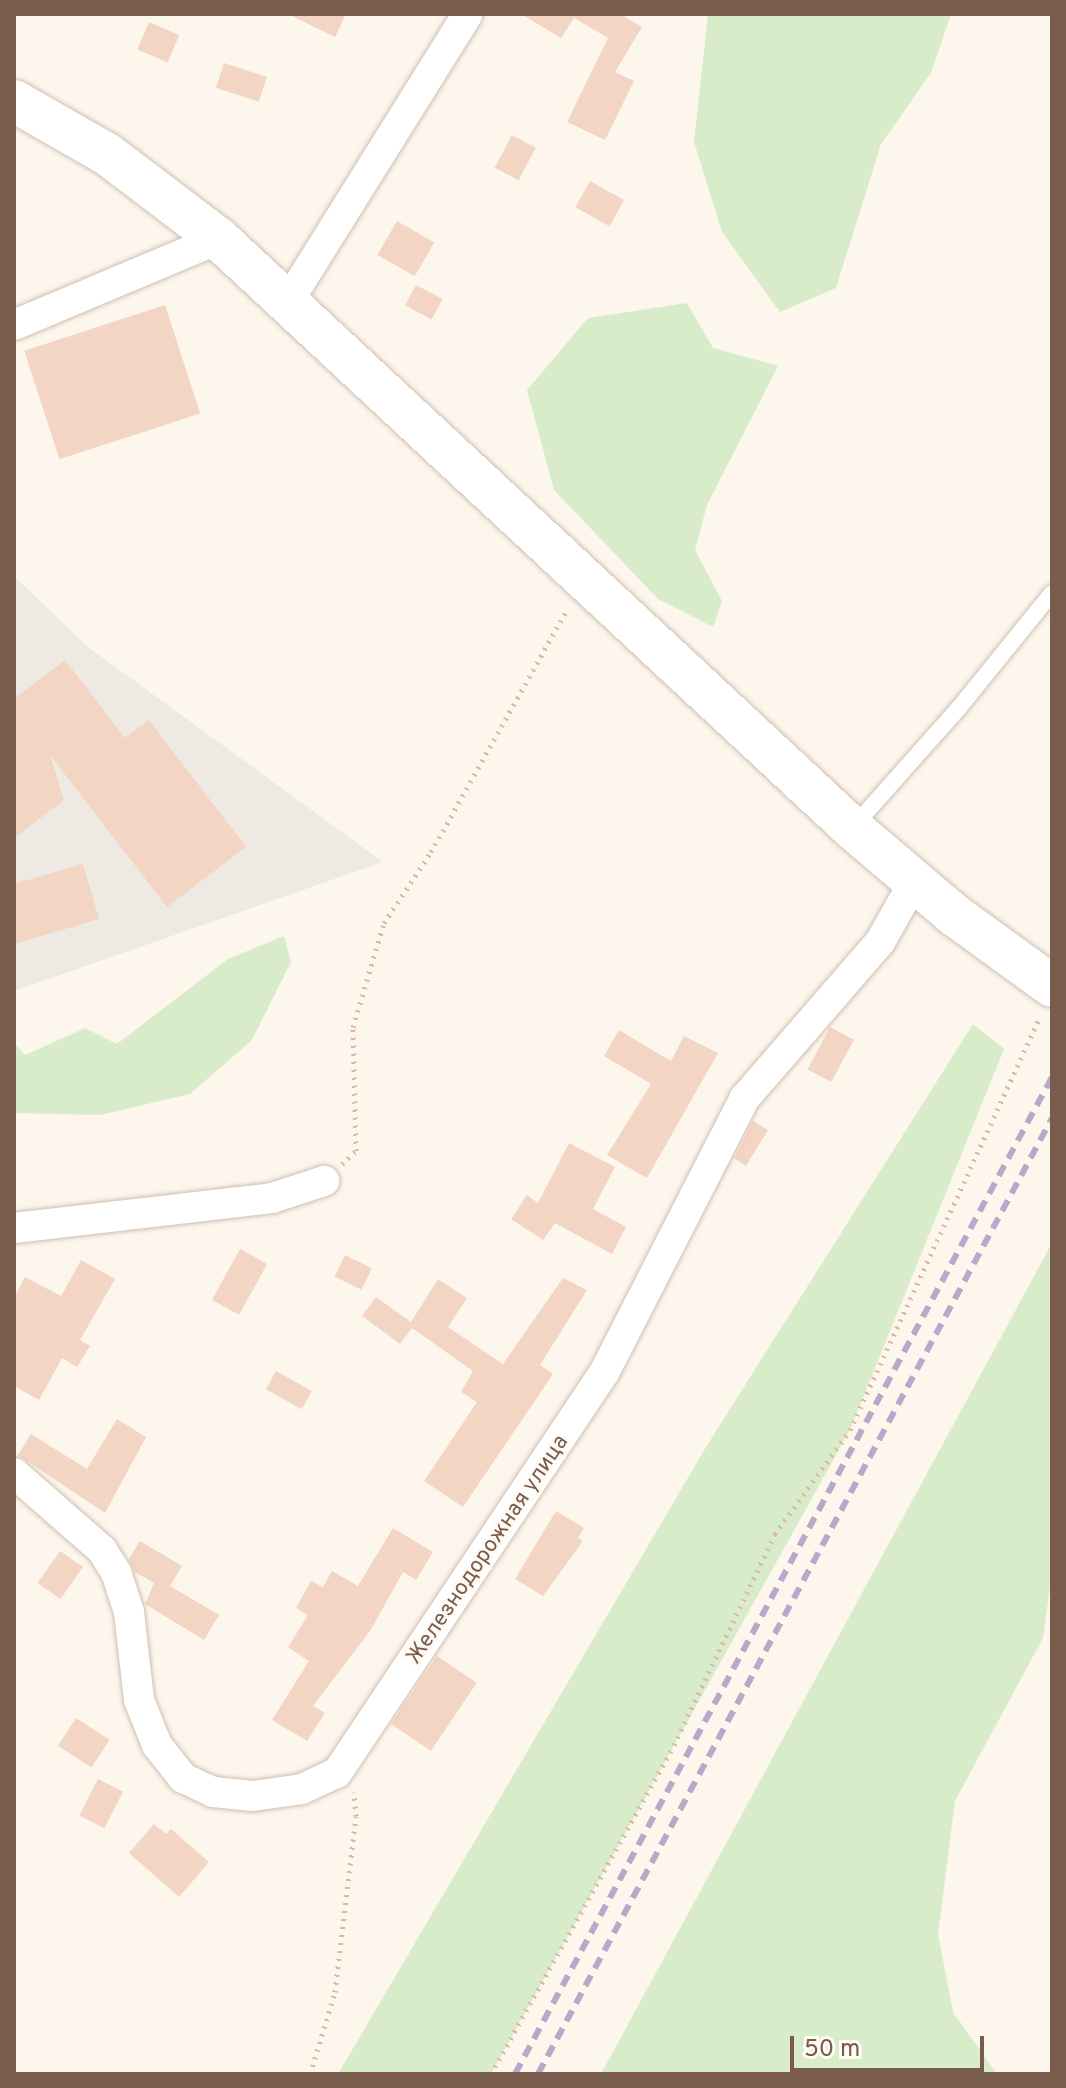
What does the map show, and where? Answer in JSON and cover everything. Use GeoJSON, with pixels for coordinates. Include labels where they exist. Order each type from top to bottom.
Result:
{"type":"FeatureCollection","features":[{"type":"Feature","properties":{"kind":"street"},"geometry":{"type":"LineString","coordinates":[[289,300],[468,14]]}},
{"type":"Feature","properties":{"kind":"street"},"geometry":{"type":"LineString","coordinates":[[14,101],[107,154],[219,239],[289,300],[550,552],[852,828],[1049,995]]}},
{"type":"Feature","properties":{"kind":"street"},"geometry":{"type":"LineString","coordinates":[[14,325],[219,239]]}},
{"type":"Feature","properties":{"kind":"street","name":"Железнодорожная улица"},"geometry":{"type":"LineString","coordinates":[[14,1473],[102,1550],[116,1572],[129,1612],[139,1700],[157,1745],[183,1778],[213,1792],[280,1794],[337,1773],[350,1758],[604,1373],[744,1099],[880,942],[914,882]]}},
{"type":"Feature","properties":{"kind":"street"},"geometry":{"type":"LineString","coordinates":[[14,1228],[272,1198],[324,1181]]}},
{"type":"Feature","properties":{"kind":"lane"},"geometry":{"type":"LineString","coordinates":[[852,828],[958,709],[1052,593]]}},
{"type":"Feature","properties":{"kind":"path"},"geometry":{"type":"LineString","coordinates":[[324,1181],[356,1151],[353,1027],[384,923],[431,852],[569,610],[550,552]]}},
{"type":"Feature","properties":{"kind":"path"},"geometry":{"type":"LineString","coordinates":[[491,2074],[674,1745],[775,1534],[850,1430],[1049,995]]}},
{"type":"Feature","properties":{"kind":"path"},"geometry":{"type":"LineString","coordinates":[[310,2074],[335,1992],[356,1816],[350,1758]]}},
{"type":"Feature","properties":{"kind":"shaded area"},"geometry":{"type":"Polygon","coordinates":[[[14,576],[88,647],[383,862],[14,991],[14,576]]]}},
{"type":"Feature","properties":{"kind":"green space"},"geometry":{"type":"Polygon","coordinates":[[[708,14],[951,14],[931,73],[881,144],[836,288],[780,312],[722,232],[694,142],[708,14]]]}},
{"type":"Feature","properties":{"kind":"green space"},"geometry":{"type":"Polygon","coordinates":[[[687,303],[713,348],[778,366],[707,505],[695,550],[722,601],[713,627],[658,599],[554,490],[527,390],[588,318],[687,303]]]}},
{"type":"Feature","properties":{"kind":"green space"},"geometry":{"type":"Polygon","coordinates":[[[284,936],[291,962],[252,1040],[190,1094],[100,1115],[14,1113],[14,1043],[25,1055],[85,1028],[117,1044],[228,959],[284,936]]]}},
{"type":"Feature","properties":{"kind":"green space"},"geometry":{"type":"Polygon","coordinates":[[[973,1024],[1004,1049],[850,1430],[491,2074],[338,2074],[706,1447],[973,1024]]]}},
{"type":"Feature","properties":{"kind":"green space"},"geometry":{"type":"Polygon","coordinates":[[[1052,1243],[1052,1572],[1043,1638],[955,1801],[938,1934],[953,2012],[997,2074],[601,2074],[1052,1243]]]}},
{"type":"Feature","properties":{"kind":"building"},"geometry":{"type":"Polygon","coordinates":[[[288,14],[346,14],[335,37],[288,14]]]}},
{"type":"Feature","properties":{"kind":"building"},"geometry":{"type":"Polygon","coordinates":[[[521,14],[620,14],[642,27],[615,72],[634,81],[605,140],[567,122],[608,38],[574,18],[561,38],[521,14]]]}},
{"type":"Feature","properties":{"kind":"building"},"geometry":{"type":"Polygon","coordinates":[[[149,22],[179,35],[168,63],[137,50],[149,22]]]}},
{"type":"Feature","properties":{"kind":"building"},"geometry":{"type":"Polygon","coordinates":[[[224,63],[267,77],[259,102],[216,88],[224,63]]]}},
{"type":"Feature","properties":{"kind":"building"},"geometry":{"type":"Polygon","coordinates":[[[512,135],[536,148],[518,180],[495,168],[512,135]]]}},
{"type":"Feature","properties":{"kind":"building"},"geometry":{"type":"Polygon","coordinates":[[[590,181],[624,200],[610,226],[575,207],[590,181]]]}},
{"type":"Feature","properties":{"kind":"building"},"geometry":{"type":"Polygon","coordinates":[[[397,221],[434,243],[415,276],[378,255],[397,221]]]}},
{"type":"Feature","properties":{"kind":"building"},"geometry":{"type":"Polygon","coordinates":[[[416,285],[442,299],[432,319],[405,305],[416,285]]]}},
{"type":"Feature","properties":{"kind":"building"},"geometry":{"type":"Polygon","coordinates":[[[165,305],[200,413],[59,459],[24,351],[165,305]]]}},
{"type":"Feature","properties":{"kind":"building"},"geometry":{"type":"Polygon","coordinates":[[[65,660],[125,738],[149,720],[246,847],[167,907],[50,755],[64,800],[14,838],[14,699],[65,660]]]}},
{"type":"Feature","properties":{"kind":"building"},"geometry":{"type":"Polygon","coordinates":[[[83,864],[99,919],[14,944],[14,884],[83,864]]]}},
{"type":"Feature","properties":{"kind":"building"},"geometry":{"type":"Polygon","coordinates":[[[830,1027],[854,1040],[831,1082],[807,1069],[830,1027]]]}},
{"type":"Feature","properties":{"kind":"building"},"geometry":{"type":"Polygon","coordinates":[[[619,1030],[671,1061],[684,1036],[718,1053],[647,1178],[607,1155],[651,1084],[604,1056],[619,1030]]]}},
{"type":"Feature","properties":{"kind":"building"},"geometry":{"type":"Polygon","coordinates":[[[753,1121],[768,1130],[746,1166],[734,1158],[753,1121]]]}},
{"type":"Feature","properties":{"kind":"building"},"geometry":{"type":"Polygon","coordinates":[[[569,1143],[615,1167],[593,1209],[626,1227],[612,1254],[555,1223],[543,1240],[511,1219],[527,1195],[538,1203],[569,1143]]]}},
{"type":"Feature","properties":{"kind":"building"},"geometry":{"type":"Polygon","coordinates":[[[240,1249],[267,1264],[239,1315],[212,1300],[240,1249]]]}},
{"type":"Feature","properties":{"kind":"building"},"geometry":{"type":"Polygon","coordinates":[[[345,1255],[372,1268],[361,1290],[334,1277],[345,1255]]]}},
{"type":"Feature","properties":{"kind":"building"},"geometry":{"type":"Polygon","coordinates":[[[81,1260],[115,1279],[80,1340],[90,1346],[77,1367],[62,1358],[39,1400],[14,1386],[14,1298],[25,1277],[61,1296],[81,1260]]]}},
{"type":"Feature","properties":{"kind":"building"},"geometry":{"type":"Polygon","coordinates":[[[563,1278],[587,1290],[540,1365],[553,1374],[463,1507],[424,1481],[477,1402],[461,1392],[473,1371],[412,1328],[400,1344],[362,1316],[376,1297],[411,1322],[438,1279],[467,1298],[448,1327],[503,1364],[563,1278]]]}},
{"type":"Feature","properties":{"kind":"building"},"geometry":{"type":"Polygon","coordinates":[[[276,1371],[312,1391],[302,1409],[266,1389],[276,1371]]]}},
{"type":"Feature","properties":{"kind":"building"},"geometry":{"type":"Polygon","coordinates":[[[117,1419],[146,1437],[105,1513],[18,1455],[31,1434],[87,1469],[117,1419]]]}},
{"type":"Feature","properties":{"kind":"building"},"geometry":{"type":"Polygon","coordinates":[[[556,1511],[584,1528],[578,1538],[583,1541],[543,1596],[515,1579],[556,1511]]]}},
{"type":"Feature","properties":{"kind":"building"},"geometry":{"type":"Polygon","coordinates":[[[393,1528],[433,1552],[416,1580],[403,1572],[370,1631],[313,1706],[325,1713],[307,1741],[272,1720],[309,1661],[288,1647],[308,1615],[296,1608],[311,1581],[323,1587],[332,1571],[358,1586],[393,1528]]]}},
{"type":"Feature","properties":{"kind":"building"},"geometry":{"type":"Polygon","coordinates":[[[140,1541],[182,1566],[170,1586],[219,1615],[204,1640],[145,1604],[154,1583],[135,1572],[129,1559],[140,1541]]]}},
{"type":"Feature","properties":{"kind":"building"},"geometry":{"type":"Polygon","coordinates":[[[60,1551],[83,1567],[61,1599],[38,1583],[60,1551]]]}},
{"type":"Feature","properties":{"kind":"building"},"geometry":{"type":"Polygon","coordinates":[[[437,1656],[477,1683],[431,1751],[391,1724],[437,1656]]]}},
{"type":"Feature","properties":{"kind":"building"},"geometry":{"type":"Polygon","coordinates":[[[76,1718],[110,1740],[92,1767],[58,1746],[76,1718]]]}},
{"type":"Feature","properties":{"kind":"building"},"geometry":{"type":"Polygon","coordinates":[[[98,1779],[123,1792],[104,1828],[79,1816],[98,1779]]]}},
{"type":"Feature","properties":{"kind":"building"},"geometry":{"type":"Polygon","coordinates":[[[154,1824],[166,1834],[171,1829],[209,1862],[179,1897],[129,1853],[154,1824]]]}},
{"type":"Feature","properties":{"kind":"railway"},"geometry":{"type":"LineString","coordinates":[[515,2074],[1052,1077]]}},
{"type":"Feature","properties":{"kind":"railway"},"geometry":{"type":"LineString","coordinates":[[538,2074],[1052,1118]]}}]}
